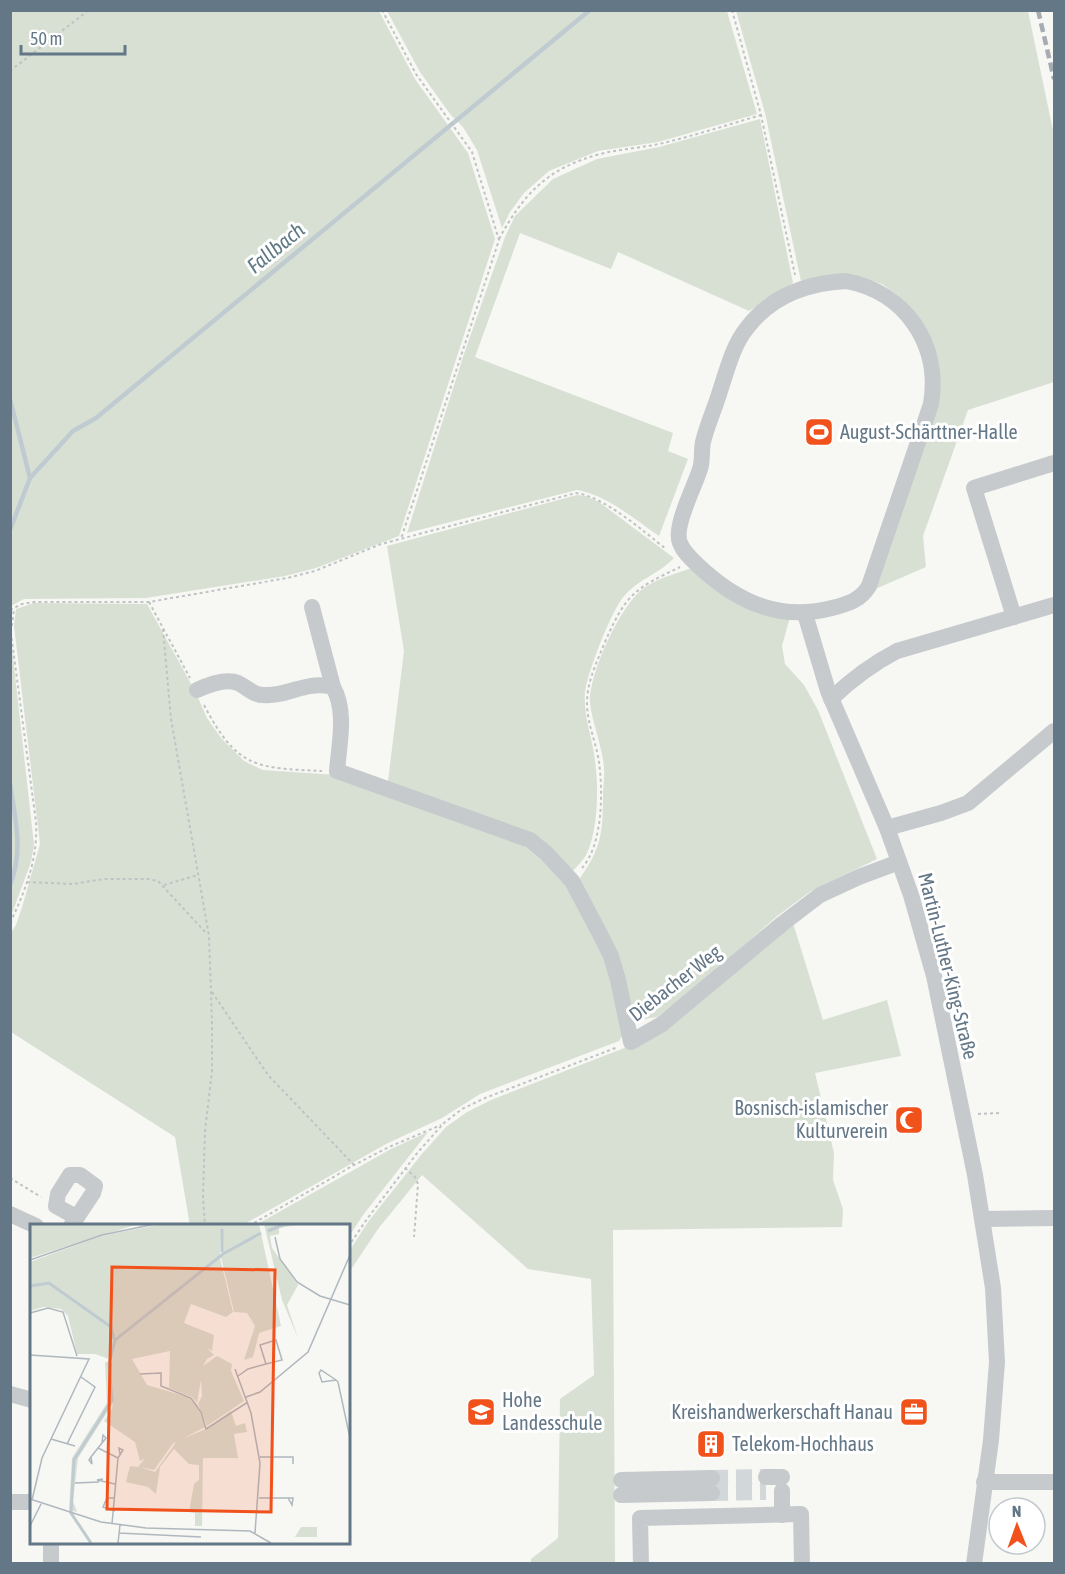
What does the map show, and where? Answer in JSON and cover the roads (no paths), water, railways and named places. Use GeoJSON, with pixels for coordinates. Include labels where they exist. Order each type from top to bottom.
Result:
{"type":"FeatureCollection","features":[{"type":"Feature","properties":{"kind":"street"},"geometry":{"type":"LineString","coordinates":[[846,281],[870,287],[893,300],[918,330],[927,349],[933,388],[931,404],[869,586],[859,599],[842,606],[805,614],[761,606],[731,592],[693,560],[680,544],[679,531],[702,464],[702,446],[707,429],[730,362],[746,329],[764,310],[780,298],[798,289],[815,284],[846,281]]}},
{"type":"Feature","properties":{"kind":"street"},"geometry":{"type":"LineString","coordinates":[[1014,617],[974,488],[1054,463]]}},
{"type":"Feature","properties":{"kind":"street"},"geometry":{"type":"LineString","coordinates":[[831,699],[854,677],[897,651],[1054,605]]}},
{"type":"Feature","properties":{"kind":"street"},"geometry":{"type":"LineString","coordinates":[[197,690],[226,682],[237,682],[257,694],[265,695],[310,684],[333,687],[312,607]]}},
{"type":"Feature","properties":{"kind":"street","name":"Martin-Luther-King-Straße"},"geometry":{"type":"LineString","coordinates":[[805,614],[831,699],[887,828],[934,976],[983,1219],[993,1288],[998,1362],[991,1440],[974,1563]]}},
{"type":"Feature","properties":{"kind":"street","name":"Diebacher Weg"},"geometry":{"type":"LineString","coordinates":[[333,687],[337,694],[341,725],[337,771],[530,840],[547,854],[572,881],[610,956],[618,980],[632,1042],[662,1024],[820,895],[899,862]]}},
{"type":"Feature","properties":{"kind":"street"},"geometry":{"type":"LineString","coordinates":[[887,828],[968,804],[1054,731]]}},
{"type":"Feature","properties":{"kind":"street"},"geometry":{"type":"LineString","coordinates":[[70,1175],[80,1175],[95,1186],[93,1193],[74,1221],[56,1206],[58,1194],[70,1175]]}},
{"type":"Feature","properties":{"kind":"street"},"geometry":{"type":"LineString","coordinates":[[10,1214],[32,1224]]}},
{"type":"Feature","properties":{"kind":"street"},"geometry":{"type":"LineString","coordinates":[[983,1219],[1054,1218]]}},
{"type":"Feature","properties":{"kind":"street"},"geometry":{"type":"LineString","coordinates":[[10,1394],[30,1399]]}},
{"type":"Feature","properties":{"kind":"street"},"geometry":{"type":"LineString","coordinates":[[777,1482],[782,1515]]}},
{"type":"Feature","properties":{"kind":"street"},"geometry":{"type":"LineString","coordinates":[[984,1482],[1054,1482]]}},
{"type":"Feature","properties":{"kind":"street"},"geometry":{"type":"LineString","coordinates":[[621,1488],[712,1485]]}},
{"type":"Feature","properties":{"kind":"street"},"geometry":{"type":"LineString","coordinates":[[10,1502],[30,1502]]}},
{"type":"Feature","properties":{"kind":"street"},"geometry":{"type":"LineString","coordinates":[[641,1563],[640,1518],[801,1514],[802,1563]]}},
{"type":"Feature","properties":{"kind":"street"},"geometry":{"type":"LineString","coordinates":[[51,1544],[51,1563]]}},
{"type":"Feature","properties":{"kind":"waterway","name":"Fallbach"},"geometry":{"type":"LineString","coordinates":[[10,530],[30,478],[73,431],[96,418],[590,10]]}},
{"type":"Feature","properties":{"kind":"waterway"},"geometry":{"type":"LineString","coordinates":[[10,399],[30,478]]}},
{"type":"Feature","properties":{"kind":"waterway","name":"Fallbach"},"geometry":{"type":"LineString","coordinates":[[10,783],[17,847],[17,859],[10,885]]}},
{"type":"Feature","properties":{"kind":"tunnel"},"geometry":{"type":"LineString","coordinates":[[712,1478],[766,1477]]}},
{"type":"Feature","properties":{"kind":"tunnel"},"geometry":{"type":"LineString","coordinates":[[712,1493],[766,1492]]}},
{"type":"Feature","properties":{"kind":"railway"},"geometry":{"type":"LineString","coordinates":[[1038,10],[1054,79]]}},
{"type":"Feature","properties":{"kind":"place","name":"August-Schärttner-Halle"},"geometry":{"type":"Point","coordinates":[819,432]}},
{"type":"Feature","properties":{"kind":"place","name":"Bosnisch-islamischer Kulturverein"},"geometry":{"type":"Point","coordinates":[909,1120]}},
{"type":"Feature","properties":{"kind":"place","name":"Hohe Landesschule"},"geometry":{"type":"Point","coordinates":[481,1412]}},
{"type":"Feature","properties":{"kind":"place","name":"Kreishandwerkerschaft Hanau"},"geometry":{"type":"Point","coordinates":[914,1412]}},
{"type":"Feature","properties":{"kind":"place","name":"Telekom-Hochhaus"},"geometry":{"type":"Point","coordinates":[711,1444]}}]}
